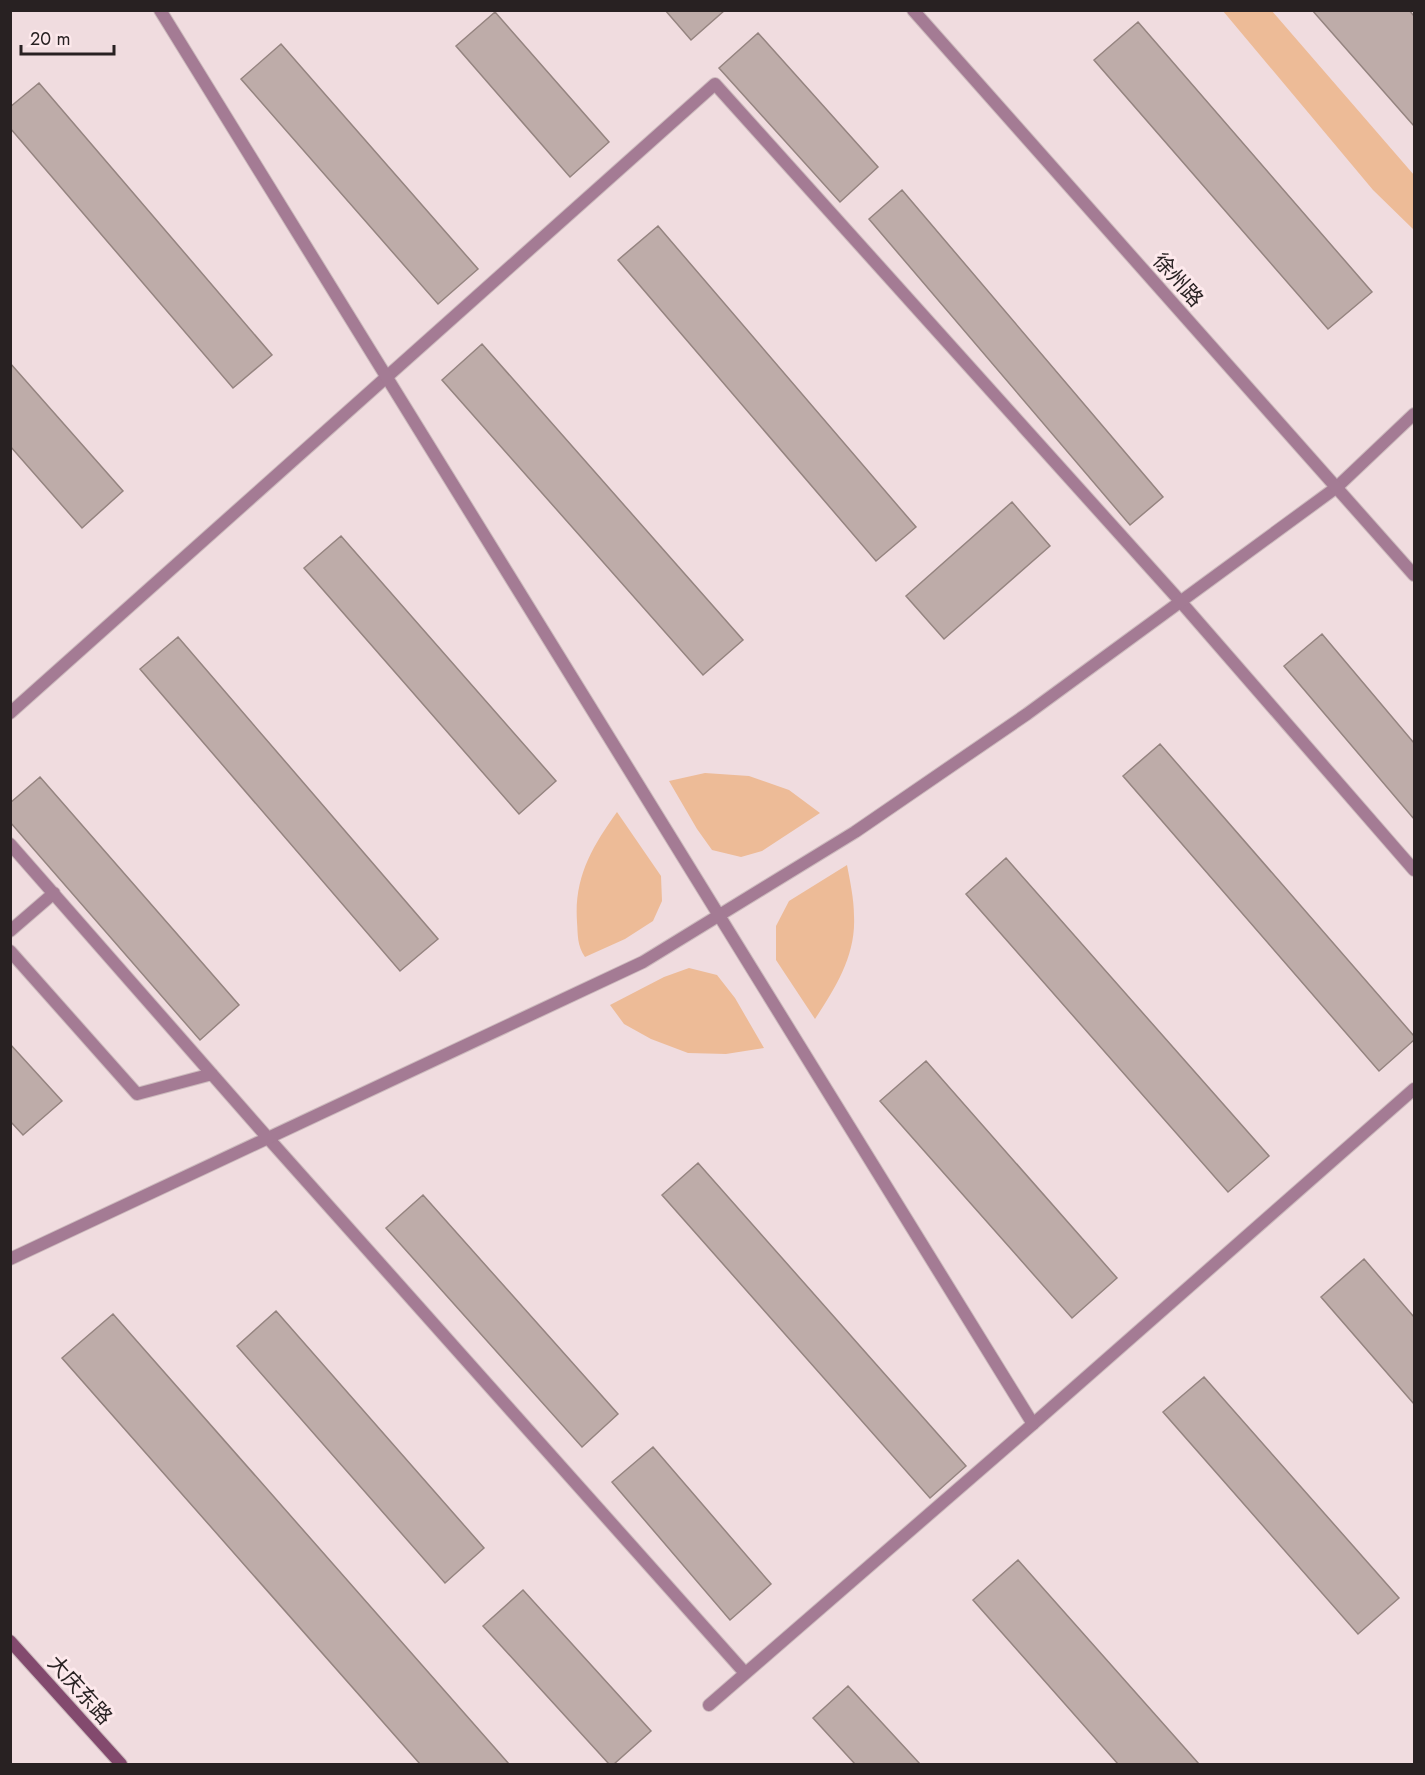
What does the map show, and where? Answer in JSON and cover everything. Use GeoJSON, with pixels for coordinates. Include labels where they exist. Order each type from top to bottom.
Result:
{"type":"FeatureCollection","features":[{"type":"Feature","properties":{"kind":"main road","name":"大庆东路"},"geometry":{"type":"LineString","coordinates":[[10,1641],[121,1764]]}},
{"type":"Feature","properties":{"kind":"street"},"geometry":{"type":"LineString","coordinates":[[160,10],[1033,1424]]}},
{"type":"Feature","properties":{"kind":"street","name":"徐州路"},"geometry":{"type":"LineString","coordinates":[[913,10],[1414,575]]}},
{"type":"Feature","properties":{"kind":"street"},"geometry":{"type":"LineString","coordinates":[[10,713],[716,84],[1180,601],[1414,870]]}},
{"type":"Feature","properties":{"kind":"street"},"geometry":{"type":"LineString","coordinates":[[10,1259],[643,962],[864,825],[1027,714],[1336,487],[1414,414]]}},
{"type":"Feature","properties":{"kind":"street"},"geometry":{"type":"LineString","coordinates":[[10,844],[268,1138],[745,1673]]}},
{"type":"Feature","properties":{"kind":"street"},"geometry":{"type":"LineString","coordinates":[[10,931],[54,893]]}},
{"type":"Feature","properties":{"kind":"street"},"geometry":{"type":"LineString","coordinates":[[10,951],[137,1094],[212,1074]]}},
{"type":"Feature","properties":{"kind":"street"},"geometry":{"type":"LineString","coordinates":[[709,1705],[1414,1089]]}},
{"type":"Feature","properties":{"kind":"shaded area"},"geometry":{"type":"Polygon","coordinates":[[[1223,11],[1272,11],[1414,175],[1414,230],[1373,190],[1223,11]]]}},
{"type":"Feature","properties":{"kind":"shaded area"},"geometry":{"type":"Polygon","coordinates":[[[705,773],[749,776],[789,790],[820,813],[762,851],[741,857],[712,850],[669,781],[705,773]]]}},
{"type":"Feature","properties":{"kind":"shaded area"},"geometry":{"type":"Polygon","coordinates":[[[617,812],[661,876],[662,901],[653,921],[625,939],[585,957],[578,936],[578,891],[593,850],[617,812]]]}},
{"type":"Feature","properties":{"kind":"shaded area"},"geometry":{"type":"Polygon","coordinates":[[[847,865],[854,910],[852,944],[837,983],[815,1019],[776,960],[776,926],[789,901],[847,865]]]}},
{"type":"Feature","properties":{"kind":"shaded area"},"geometry":{"type":"Polygon","coordinates":[[[689,968],[717,975],[735,998],[764,1048],[726,1054],[688,1053],[651,1039],[624,1024],[610,1005],[664,977],[689,968]]]}},
{"type":"Feature","properties":{"kind":"building"},"geometry":{"type":"Polygon","coordinates":[[[665,10],[725,10],[691,40],[665,10]]]}},
{"type":"Feature","properties":{"kind":"building"},"geometry":{"type":"Polygon","coordinates":[[[1312,10],[1409,10],[1414,16],[1414,126],[1312,10]]]}},
{"type":"Feature","properties":{"kind":"building"},"geometry":{"type":"Polygon","coordinates":[[[495,12],[609,142],[570,177],[456,46],[495,12]]]}},
{"type":"Feature","properties":{"kind":"building"},"geometry":{"type":"Polygon","coordinates":[[[1138,22],[1372,292],[1328,329],[1094,60],[1138,22]]]}},
{"type":"Feature","properties":{"kind":"building"},"geometry":{"type":"Polygon","coordinates":[[[758,33],[878,167],[840,202],[719,68],[758,33]]]}},
{"type":"Feature","properties":{"kind":"building"},"geometry":{"type":"Polygon","coordinates":[[[281,44],[478,269],[438,304],[241,79],[281,44]]]}},
{"type":"Feature","properties":{"kind":"building"},"geometry":{"type":"Polygon","coordinates":[[[39,83],[272,355],[233,388],[10,128],[10,107],[39,83]]]}},
{"type":"Feature","properties":{"kind":"building"},"geometry":{"type":"Polygon","coordinates":[[[902,190],[1163,497],[1130,525],[869,219],[902,190]]]}},
{"type":"Feature","properties":{"kind":"building"},"geometry":{"type":"Polygon","coordinates":[[[658,226],[916,527],[876,561],[618,260],[658,226]]]}},
{"type":"Feature","properties":{"kind":"building"},"geometry":{"type":"Polygon","coordinates":[[[482,344],[743,640],[703,675],[442,380],[482,344]]]}},
{"type":"Feature","properties":{"kind":"building"},"geometry":{"type":"Polygon","coordinates":[[[10,363],[123,491],[82,528],[10,446],[10,363]]]}},
{"type":"Feature","properties":{"kind":"building"},"geometry":{"type":"Polygon","coordinates":[[[1012,502],[1050,546],[944,639],[906,596],[1012,502]]]}},
{"type":"Feature","properties":{"kind":"building"},"geometry":{"type":"Polygon","coordinates":[[[341,536],[556,781],[519,814],[304,568],[341,536]]]}},
{"type":"Feature","properties":{"kind":"building"},"geometry":{"type":"Polygon","coordinates":[[[1322,634],[1414,743],[1414,819],[1284,666],[1322,634]]]}},
{"type":"Feature","properties":{"kind":"building"},"geometry":{"type":"Polygon","coordinates":[[[178,637],[438,939],[400,971],[140,669],[178,637]]]}},
{"type":"Feature","properties":{"kind":"building"},"geometry":{"type":"Polygon","coordinates":[[[1160,744],[1414,1036],[1414,1040],[1379,1071],[1123,776],[1160,744]]]}},
{"type":"Feature","properties":{"kind":"building"},"geometry":{"type":"Polygon","coordinates":[[[40,777],[239,1005],[200,1040],[10,822],[10,803],[40,777]]]}},
{"type":"Feature","properties":{"kind":"building"},"geometry":{"type":"Polygon","coordinates":[[[1006,858],[1269,1156],[1228,1192],[966,894],[1006,858]]]}},
{"type":"Feature","properties":{"kind":"building"},"geometry":{"type":"Polygon","coordinates":[[[10,1044],[62,1101],[23,1135],[10,1121],[10,1044]]]}},
{"type":"Feature","properties":{"kind":"building"},"geometry":{"type":"Polygon","coordinates":[[[926,1061],[1117,1278],[1072,1318],[880,1101],[926,1061]]]}},
{"type":"Feature","properties":{"kind":"building"},"geometry":{"type":"Polygon","coordinates":[[[698,1163],[966,1466],[930,1498],[662,1195],[698,1163]]]}},
{"type":"Feature","properties":{"kind":"building"},"geometry":{"type":"Polygon","coordinates":[[[423,1195],[618,1414],[582,1447],[386,1228],[423,1195]]]}},
{"type":"Feature","properties":{"kind":"building"},"geometry":{"type":"Polygon","coordinates":[[[1364,1259],[1414,1317],[1414,1404],[1321,1297],[1364,1259]]]}},
{"type":"Feature","properties":{"kind":"building"},"geometry":{"type":"Polygon","coordinates":[[[276,1311],[484,1548],[445,1583],[237,1346],[276,1311]]]}},
{"type":"Feature","properties":{"kind":"building"},"geometry":{"type":"Polygon","coordinates":[[[113,1314],[509,1764],[420,1764],[62,1358],[113,1314]]]}},
{"type":"Feature","properties":{"kind":"building"},"geometry":{"type":"Polygon","coordinates":[[[1204,1377],[1399,1598],[1358,1634],[1163,1412],[1204,1377]]]}},
{"type":"Feature","properties":{"kind":"building"},"geometry":{"type":"Polygon","coordinates":[[[653,1447],[771,1584],[730,1620],[612,1482],[653,1447]]]}},
{"type":"Feature","properties":{"kind":"building"},"geometry":{"type":"Polygon","coordinates":[[[1018,1560],[1199,1764],[1118,1764],[973,1600],[1018,1560]]]}},
{"type":"Feature","properties":{"kind":"building"},"geometry":{"type":"Polygon","coordinates":[[[523,1590],[651,1731],[614,1764],[609,1764],[483,1626],[523,1590]]]}},
{"type":"Feature","properties":{"kind":"building"},"geometry":{"type":"Polygon","coordinates":[[[848,1686],[920,1764],[855,1764],[813,1718],[848,1686]]]}}]}
